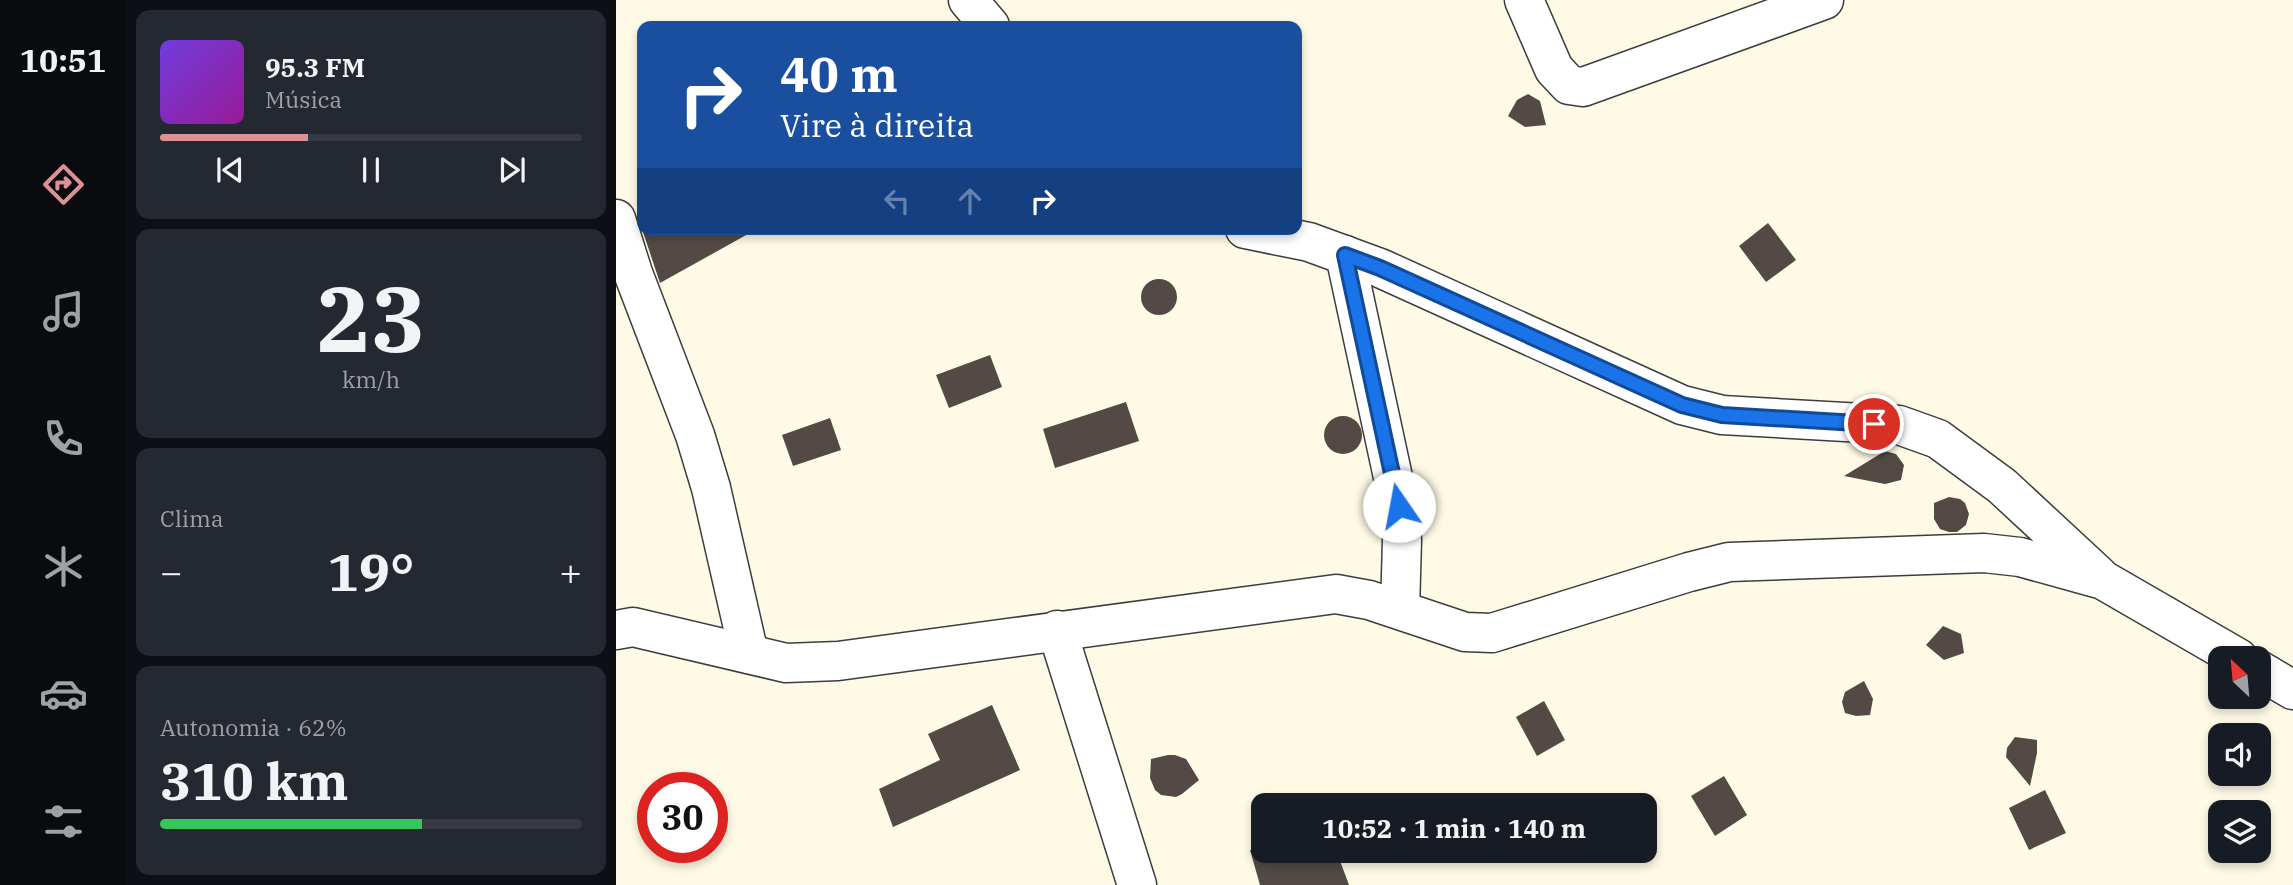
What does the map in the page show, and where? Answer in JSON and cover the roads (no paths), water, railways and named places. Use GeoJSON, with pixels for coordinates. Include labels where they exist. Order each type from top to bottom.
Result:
{"type":"FeatureCollection","features":[{"type":"Feature","properties":{"kind":"street"},"geometry":{"type":"LineString","coordinates":[[968,0],[986,21]]}},
{"type":"Feature","properties":{"kind":"street"},"geometry":{"type":"LineString","coordinates":[[1524,0],[1554,69],[1569,85],[1583,87],[1825,0]]}},
{"type":"Feature","properties":{"kind":"street"},"geometry":{"type":"LineString","coordinates":[[616,219],[633,273],[698,445],[711,488],[749,654]]}},
{"type":"Feature","properties":{"kind":"street"},"geometry":{"type":"LineString","coordinates":[[1275,235],[1309,242],[1380,268],[1682,405],[1722,415],[1899,425],[1938,439],[2002,486],[2103,580],[2217,646]]}},
{"type":"Feature","properties":{"kind":"street"},"geometry":{"type":"LineString","coordinates":[[1345,255],[1399,506],[1402,540],[1400,610]]}},
{"type":"Feature","properties":{"kind":"street"},"geometry":{"type":"LineString","coordinates":[[616,630],[633,628],[786,663],[838,661],[1336,594],[1369,600],[1465,632],[1492,634],[1689,572],[1730,562],[1984,553],[2020,557],[2103,580]]}},
{"type":"Feature","properties":{"kind":"street"},"geometry":{"type":"LineString","coordinates":[[1057,630],[1137,885]]}},
{"type":"Feature","properties":{"kind":"street"},"geometry":{"type":"LineString","coordinates":[[2272,678],[2293,690]]}}]}
